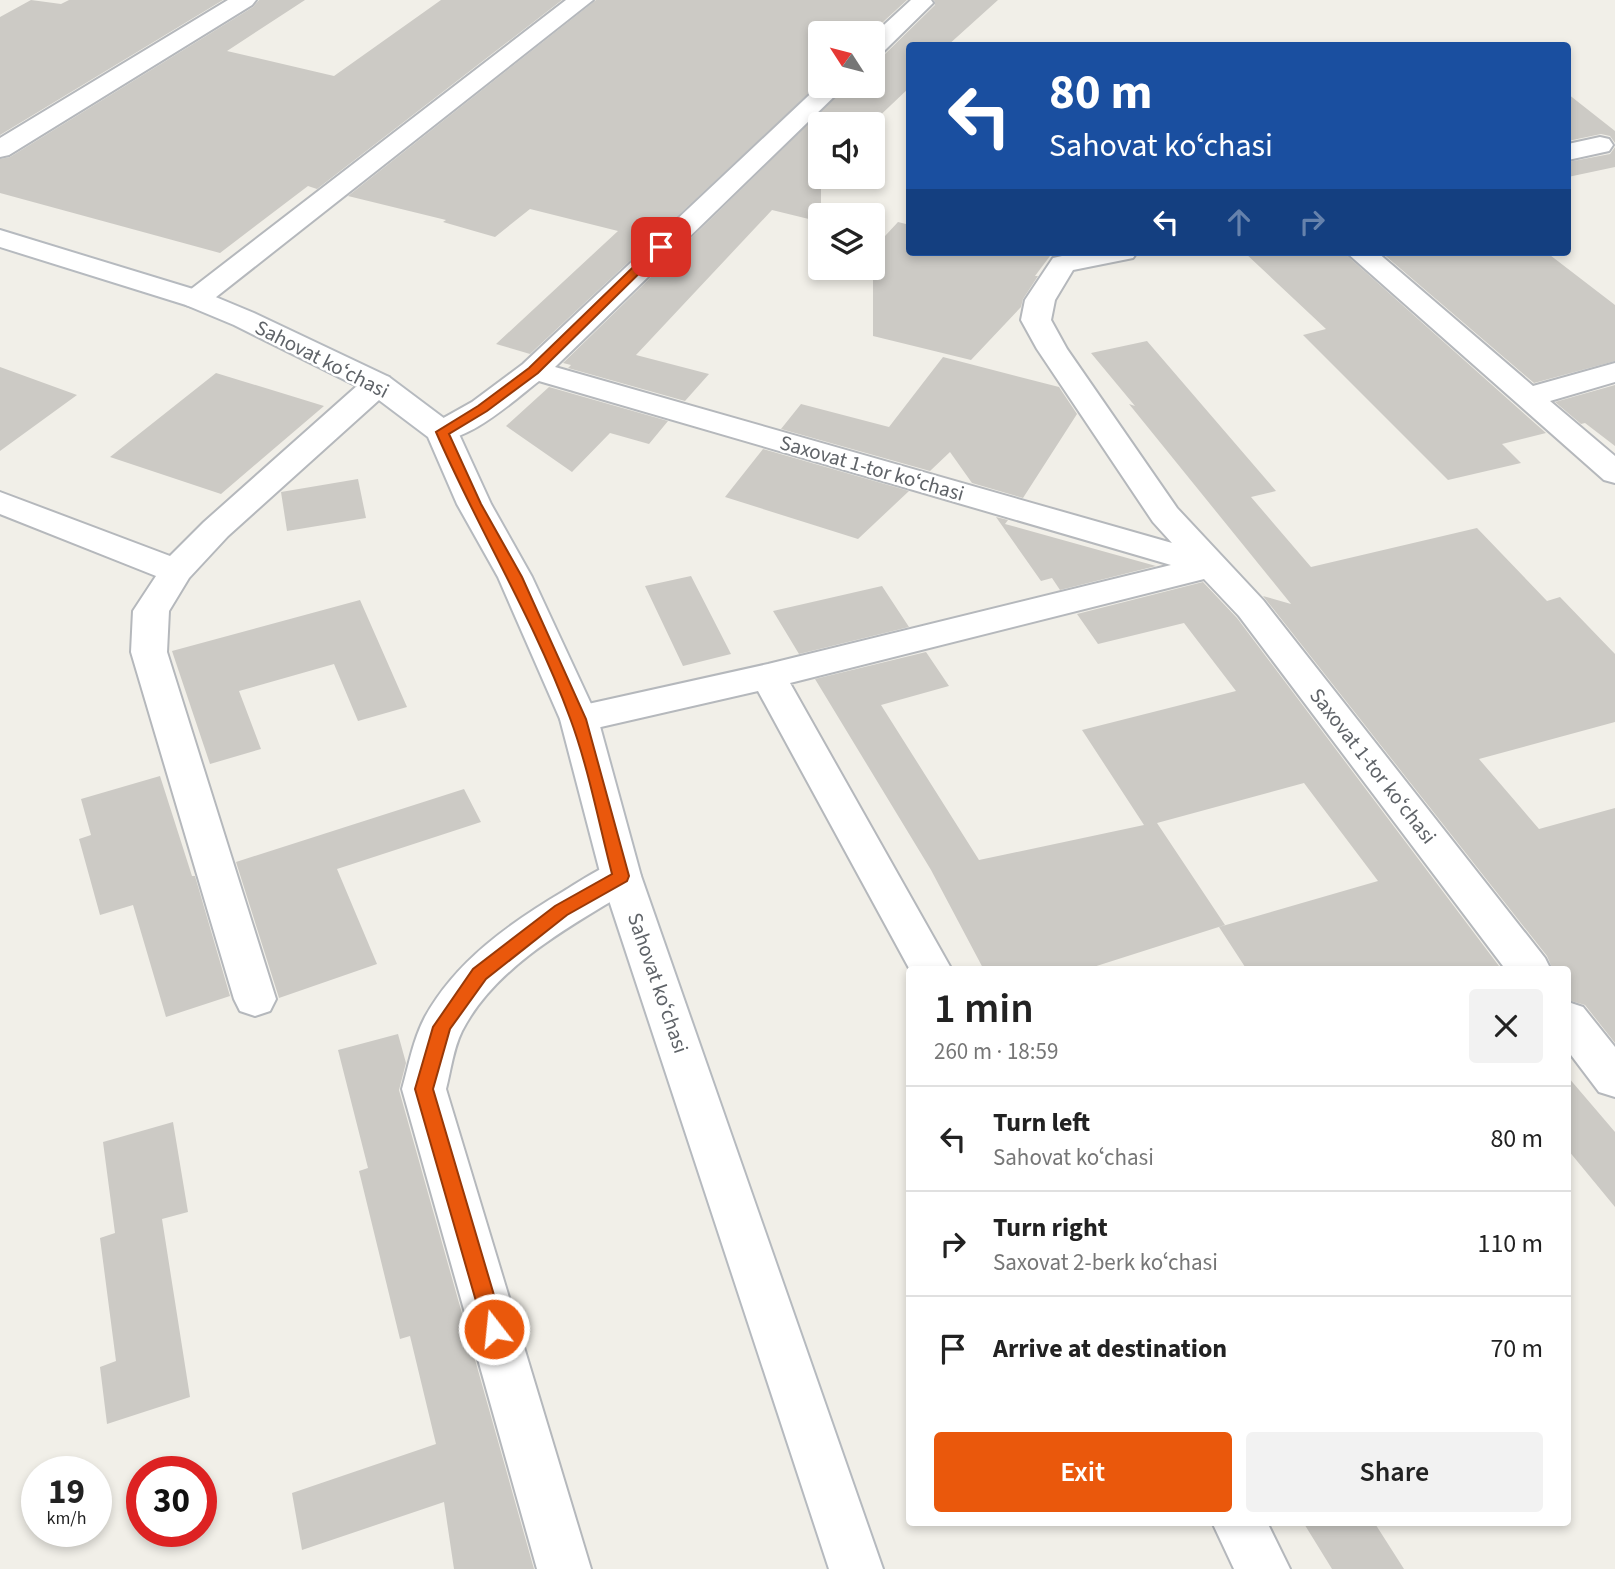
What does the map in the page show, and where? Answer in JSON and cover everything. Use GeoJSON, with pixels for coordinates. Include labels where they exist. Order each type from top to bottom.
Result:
{"type":"FeatureCollection","features":[{"type":"Feature","properties":{"kind":"street"},"geometry":{"type":"LineString","coordinates":[[0,149],[244,0]]}},
{"type":"Feature","properties":{"kind":"street"},"geometry":{"type":"LineString","coordinates":[[196,299],[581,0]]}},
{"type":"Feature","properties":{"kind":"street"},"geometry":{"type":"LineString","coordinates":[[886,36],[921,3]]}},
{"type":"Feature","properties":{"kind":"street"},"geometry":{"type":"LineString","coordinates":[[442,432],[483,409],[534,370],[819,98]]}},
{"type":"Feature","properties":{"kind":"street"},"geometry":{"type":"LineString","coordinates":[[1571,151],[1600,145]]}},
{"type":"Feature","properties":{"kind":"street","name":"Sahovat koʻchasi"},"geometry":{"type":"LineString","coordinates":[[0,238],[196,299],[333,359],[378,384],[442,432],[474,504],[515,577],[579,719],[621,876],[856,1569]]}},
{"type":"Feature","properties":{"kind":"street"},"geometry":{"type":"LineString","coordinates":[[579,719],[768,676],[1211,566],[1165,515],[1052,349],[1036,320],[1040,300],[1063,264],[1103,256]]}},
{"type":"Feature","properties":{"kind":"street"},"geometry":{"type":"LineString","coordinates":[[1365,256],[1615,473]]}},
{"type":"Feature","properties":{"kind":"street","name":"Saxovat 1-tor koʻchasi"},"geometry":{"type":"LineString","coordinates":[[534,370],[1211,566],[1251,608],[1527,966]]}},
{"type":"Feature","properties":{"kind":"street"},"geometry":{"type":"LineString","coordinates":[[1527,398],[1615,372]]}},
{"type":"Feature","properties":{"kind":"street"},"geometry":{"type":"LineString","coordinates":[[255,999],[149,652],[151,611],[176,571],[216,528],[378,384]]}},
{"type":"Feature","properties":{"kind":"street"},"geometry":{"type":"LineString","coordinates":[[0,502],[176,571]]}},
{"type":"Feature","properties":{"kind":"street"},"geometry":{"type":"LineString","coordinates":[[768,676],[928,966]]}},
{"type":"Feature","properties":{"kind":"street"},"geometry":{"type":"LineString","coordinates":[[564,1569],[424,1089],[442,1027],[480,974],[561,911],[621,876]]}},
{"type":"Feature","properties":{"kind":"street"},"geometry":{"type":"LineString","coordinates":[[1571,1022],[1615,1079]]}},
{"type":"Feature","properties":{"kind":"street"},"geometry":{"type":"LineString","coordinates":[[1240,1526],[1264,1569]]}},
{"type":"Feature","properties":{"kind":"building"},"geometry":{"type":"Polygon","coordinates":[[[31,0],[61,4],[69,0],[223,0],[0,135],[0,17],[31,0]]]}},
{"type":"Feature","properties":{"kind":"building"},"geometry":{"type":"Polygon","coordinates":[[[259,0],[305,0],[227,51],[334,76],[441,0],[562,0],[317,189],[308,186],[220,253],[0,193],[0,159],[10,157],[253,7],[259,0]]]}},
{"type":"Feature","properties":{"kind":"building"},"geometry":{"type":"Polygon","coordinates":[[[596,0],[907,0],[884,21],[808,21],[808,94],[530,354],[496,344],[618,231],[530,209],[495,237],[443,222],[446,220],[348,196],[596,0]]]}},
{"type":"Feature","properties":{"kind":"building"},"geometry":{"type":"Polygon","coordinates":[[[934,0],[998,0],[951,42],[906,42],[906,91],[884,112],[820,112],[835,98],[886,98],[886,53],[935,5],[934,0]]]}},
{"type":"Feature","properties":{"kind":"building"},"geometry":{"type":"Polygon","coordinates":[[[1571,96],[1615,131],[1615,143],[1610,136],[1601,134],[1571,140],[1571,96]]]}},
{"type":"Feature","properties":{"kind":"building"},"geometry":{"type":"Polygon","coordinates":[[[808,124],[808,189],[821,189],[821,203],[808,203],[808,219],[772,210],[636,355],[709,374],[685,401],[568,368],[571,365],[563,363],[808,124]]]}},
{"type":"Feature","properties":{"kind":"building"},"geometry":{"type":"Polygon","coordinates":[[[1615,147],[1615,167],[1571,176],[1571,161],[1610,154],[1615,147]]]}},
{"type":"Feature","properties":{"kind":"building"},"geometry":{"type":"Polygon","coordinates":[[[898,222],[906,224],[906,256],[1050,256],[1035,276],[1038,276],[1021,307],[971,360],[873,336],[873,280],[885,280],[885,236],[898,222]]]}},
{"type":"Feature","properties":{"kind":"building"},"geometry":{"type":"Polygon","coordinates":[[[1248,256],[1347,256],[1546,433],[1502,444],[1521,463],[1448,480],[1303,335],[1326,329],[1248,256]]]}},
{"type":"Feature","properties":{"kind":"building"},"geometry":{"type":"Polygon","coordinates":[[[1386,256],[1551,256],[1615,305],[1615,361],[1534,383],[1386,256]]]}},
{"type":"Feature","properties":{"kind":"building"},"geometry":{"type":"Polygon","coordinates":[[[1147,341],[1276,491],[1251,497],[1311,567],[1477,528],[1547,601],[1560,597],[1615,654],[1615,722],[1479,759],[1539,829],[1615,808],[1615,1043],[1585,1005],[1571,1001],[1571,966],[1551,966],[1547,956],[1263,596],[1291,604],[1091,353],[1147,341]]]}},
{"type":"Feature","properties":{"kind":"building"},"geometry":{"type":"Polygon","coordinates":[[[943,357],[1059,387],[1077,414],[1023,498],[972,483],[950,452],[930,471],[781,429],[801,404],[889,427],[943,357]]]}},
{"type":"Feature","properties":{"kind":"building"},"geometry":{"type":"Polygon","coordinates":[[[0,367],[77,395],[0,451],[0,367]]]}},
{"type":"Feature","properties":{"kind":"building"},"geometry":{"type":"Polygon","coordinates":[[[216,373],[324,406],[221,494],[110,457],[216,373]]]}},
{"type":"Feature","properties":{"kind":"building"},"geometry":{"type":"Polygon","coordinates":[[[1615,385],[1615,446],[1585,423],[1581,424],[1555,402],[1615,385]]]}},
{"type":"Feature","properties":{"kind":"building"},"geometry":{"type":"Polygon","coordinates":[[[549,387],[668,421],[649,444],[610,433],[572,472],[506,426],[549,387]]]}},
{"type":"Feature","properties":{"kind":"building"},"geometry":{"type":"Polygon","coordinates":[[[763,449],[909,491],[858,539],[725,497],[763,449]]]}},
{"type":"Feature","properties":{"kind":"building"},"geometry":{"type":"Polygon","coordinates":[[[358,479],[366,518],[287,531],[281,492],[358,479]]]}},
{"type":"Feature","properties":{"kind":"building"},"geometry":{"type":"Polygon","coordinates":[[[996,517],[1008,520],[1005,524],[1156,566],[1060,590],[1052,578],[1041,581],[996,517]]]}},
{"type":"Feature","properties":{"kind":"building"},"geometry":{"type":"Polygon","coordinates":[[[691,576],[731,654],[683,666],[645,586],[691,576]]]}},
{"type":"Feature","properties":{"kind":"building"},"geometry":{"type":"Polygon","coordinates":[[[1203,582],[1237,618],[1499,966],[1244,966],[1219,927],[1378,881],[1304,783],[1157,823],[1225,925],[1097,966],[982,966],[931,870],[815,679],[926,652],[949,686],[881,705],[979,860],[1144,825],[1082,730],[1236,691],[1184,623],[1098,644],[1077,614],[1203,582]]]}},
{"type":"Feature","properties":{"kind":"building"},"geometry":{"type":"Polygon","coordinates":[[[882,586],[909,627],[799,654],[773,611],[882,586]]]}},
{"type":"Feature","properties":{"kind":"building"},"geometry":{"type":"Polygon","coordinates":[[[360,600],[407,707],[358,721],[334,664],[239,691],[261,749],[210,764],[172,651],[360,600]]]}},
{"type":"Feature","properties":{"kind":"building"},"geometry":{"type":"Polygon","coordinates":[[[160,776],[192,876],[195,876],[230,996],[166,1017],[133,905],[100,915],[79,839],[91,835],[81,799],[160,776]]]}},
{"type":"Feature","properties":{"kind":"building"},"geometry":{"type":"Polygon","coordinates":[[[464,789],[481,822],[337,869],[377,964],[279,998],[236,862],[464,789]]]}},
{"type":"Feature","properties":{"kind":"building"},"geometry":{"type":"Polygon","coordinates":[[[398,1034],[406,1063],[399,1090],[534,1569],[454,1569],[444,1502],[302,1550],[292,1493],[436,1444],[410,1336],[400,1339],[359,1171],[368,1168],[338,1050],[398,1034]]]}},
{"type":"Feature","properties":{"kind":"building"},"geometry":{"type":"Polygon","coordinates":[[[1571,1081],[1615,1132],[1615,1207],[1571,1154],[1571,1081]]]}},
{"type":"Feature","properties":{"kind":"building"},"geometry":{"type":"Polygon","coordinates":[[[173,1122],[188,1212],[162,1219],[190,1397],[107,1424],[100,1367],[116,1361],[100,1238],[115,1233],[103,1142],[173,1122]]]}},
{"type":"Feature","properties":{"kind":"building"},"geometry":{"type":"Polygon","coordinates":[[[1305,1526],[1377,1526],[1404,1569],[1332,1569],[1305,1526]]]}},
{"type":"Feature","properties":{"kind":"route"},"geometry":{"type":"LineString","coordinates":[[494,1329],[424,1089],[442,1027],[480,974],[561,911],[621,876],[579,719],[515,577],[474,504],[442,432],[483,409],[534,370],[661,247]]}}]}
